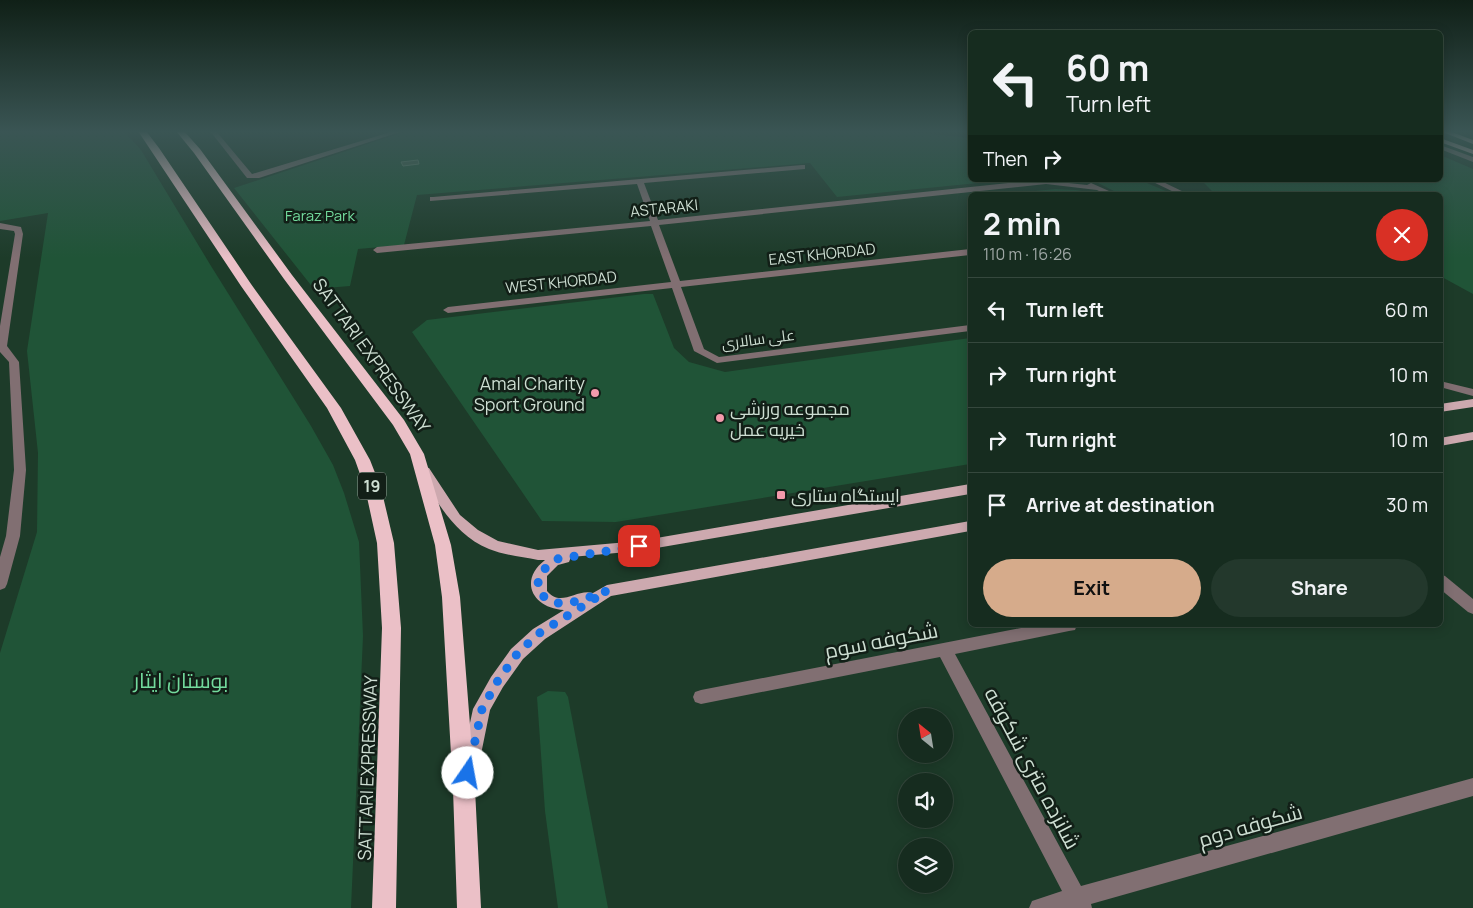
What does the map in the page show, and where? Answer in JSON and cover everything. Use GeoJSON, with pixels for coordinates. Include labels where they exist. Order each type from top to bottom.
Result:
{"type":"FeatureCollection","features":[{"type":"Feature","properties":{"kind":"highway","name":"SATTARI EXPRESSWAY"},"geometry":{"type":"LineString","coordinates":[[173,173],[247,287],[324,394],[356,449],[373,488],[383,535],[392,603],[392,661],[384,908]]}},
{"type":"Feature","properties":{"kind":"highway","name":"SATTARI EXPRESSWAY"},"geometry":{"type":"LineString","coordinates":[[213,173],[288,277],[399,423],[417,454],[443,545],[451,597],[464,789],[469,908]]}},
{"type":"Feature","properties":{"kind":"main road"},"geometry":{"type":"LineString","coordinates":[[1443,408],[1473,403]]}},
{"type":"Feature","properties":{"kind":"main road"},"geometry":{"type":"LineString","coordinates":[[1443,441],[1473,436]]}},
{"type":"Feature","properties":{"kind":"main road"},"geometry":{"type":"LineString","coordinates":[[422,469],[455,518],[472,534],[494,545],[538,555],[639,546]]}},
{"type":"Feature","properties":{"kind":"main road"},"geometry":{"type":"LineString","coordinates":[[968,489],[557,559],[548,564],[538,578],[537,586],[540,593],[546,599],[554,603],[565,604],[607,591],[968,526]]}},
{"type":"Feature","properties":{"kind":"main road"},"geometry":{"type":"LineString","coordinates":[[464,789],[482,709],[497,682],[517,654],[538,634],[607,591]]}},
{"type":"Feature","properties":{"kind":"street"},"geometry":{"type":"LineString","coordinates":[[248,173],[250,176],[264,173]]}},
{"type":"Feature","properties":{"kind":"street"},"geometry":{"type":"LineString","coordinates":[[433,199],[728,173]]}},
{"type":"Feature","properties":{"kind":"street","name":"علی سالاری"},"geometry":{"type":"LineString","coordinates":[[640,181],[699,351],[717,360],[968,328]]}},
{"type":"Feature","properties":{"kind":"street"},"geometry":{"type":"LineString","coordinates":[[1044,182],[1097,188]]}},
{"type":"Feature","properties":{"kind":"street","name":"ASTARAKI"},"geometry":{"type":"LineString","coordinates":[[377,250],[1044,182]]}},
{"type":"Feature","properties":{"kind":"street"},"geometry":{"type":"LineString","coordinates":[[1086,182],[1107,192]]}},
{"type":"Feature","properties":{"kind":"street"},"geometry":{"type":"LineString","coordinates":[[1157,182],[1179,192]]}},
{"type":"Feature","properties":{"kind":"street"},"geometry":{"type":"LineString","coordinates":[[1164,185],[1175,182]]}},
{"type":"Feature","properties":{"kind":"street"},"geometry":{"type":"LineString","coordinates":[[0,226],[18,229],[19,234],[1,347],[14,362],[20,470],[13,536],[0,584]]}},
{"type":"Feature","properties":{"kind":"street","name":"EAST KHORDAD"},"geometry":{"type":"LineString","coordinates":[[677,284],[968,252]]}},
{"type":"Feature","properties":{"kind":"street","name":"WEST KHORDAD"},"geometry":{"type":"LineString","coordinates":[[448,310],[677,284]]}},
{"type":"Feature","properties":{"kind":"street"},"geometry":{"type":"LineString","coordinates":[[1443,385],[1473,393]]}},
{"type":"Feature","properties":{"kind":"street"},"geometry":{"type":"LineString","coordinates":[[1443,583],[1473,608]]}},
{"type":"Feature","properties":{"kind":"street","name":"شکوفه سوم"},"geometry":{"type":"LineString","coordinates":[[701,697],[1059,627]]}},
{"type":"Feature","properties":{"kind":"street","name":"شانزده متری شکوفه"},"geometry":{"type":"LineString","coordinates":[[944,650],[1079,903]]}},
{"type":"Feature","properties":{"kind":"street","name":"شکوفه دوم"},"geometry":{"type":"LineString","coordinates":[[1039,908],[1079,903],[1473,787]]}},
{"type":"Feature","properties":{"kind":"green space","name":"بوستان ایثار"},"geometry":{"type":"Polygon","coordinates":[[[0,173],[155,173],[311,426],[333,465],[359,542],[363,636],[351,908],[0,908],[0,653],[37,532],[38,453],[27,351],[48,213],[0,221],[0,173]]]}},
{"type":"Feature","properties":{"kind":"green space","name":"Faraz Park"},"geometry":{"type":"Polygon","coordinates":[[[278,173],[683,173],[417,195],[404,245],[358,249],[350,286],[314,289],[234,188],[278,173]]]}},
{"type":"Feature","properties":{"kind":"green space"},"geometry":{"type":"Polygon","coordinates":[[[818,173],[968,173],[968,182],[988,182],[837,197],[818,173]]]}},
{"type":"Feature","properties":{"kind":"green space"},"geometry":{"type":"Polygon","coordinates":[[[1443,173],[1473,173],[1473,294],[1443,278],[1443,192],[1213,192],[1203,182],[1443,182],[1443,173]]]}},
{"type":"Feature","properties":{"kind":"green space"},"geometry":{"type":"Polygon","coordinates":[[[1096,182],[1145,182],[1168,192],[1116,192],[1096,182]]]}},
{"type":"Feature","properties":{"kind":"green space"},"geometry":{"type":"Polygon","coordinates":[[[1055,189],[1088,192],[1026,192],[1055,189]]]}},
{"type":"Feature","properties":{"kind":"green space","name":"مجموعه ورزشی خیریه عمل"},"geometry":{"type":"Polygon","coordinates":[[[653,294],[674,348],[689,362],[725,372],[968,338],[968,464],[616,522],[542,521],[412,332],[427,320],[653,294]]]}},
{"type":"Feature","properties":{"kind":"green space"},"geometry":{"type":"Polygon","coordinates":[[[548,691],[565,692],[568,697],[608,908],[558,908],[545,811],[537,697],[548,691]]]}},
{"type":"Feature","properties":{"kind":"place","name":"Amal Charity Sport Ground"},"geometry":{"type":"Point","coordinates":[595,393]}},
{"type":"Feature","properties":{"kind":"place","name":"مجموعه ورزشی خیریه عمل"},"geometry":{"type":"Point","coordinates":[720,418]}},
{"type":"Feature","properties":{"kind":"place","name":"ایستگاه ستاری"},"geometry":{"type":"Point","coordinates":[781,495]}},
{"type":"Feature","properties":{"kind":"route"},"geometry":{"type":"LineString","coordinates":[[468,773],[482,709],[497,682],[517,654],[538,634],[607,591],[565,604],[554,603],[546,599],[540,593],[537,586],[538,578],[542,571],[548,564],[557,559],[639,546]]}}]}
